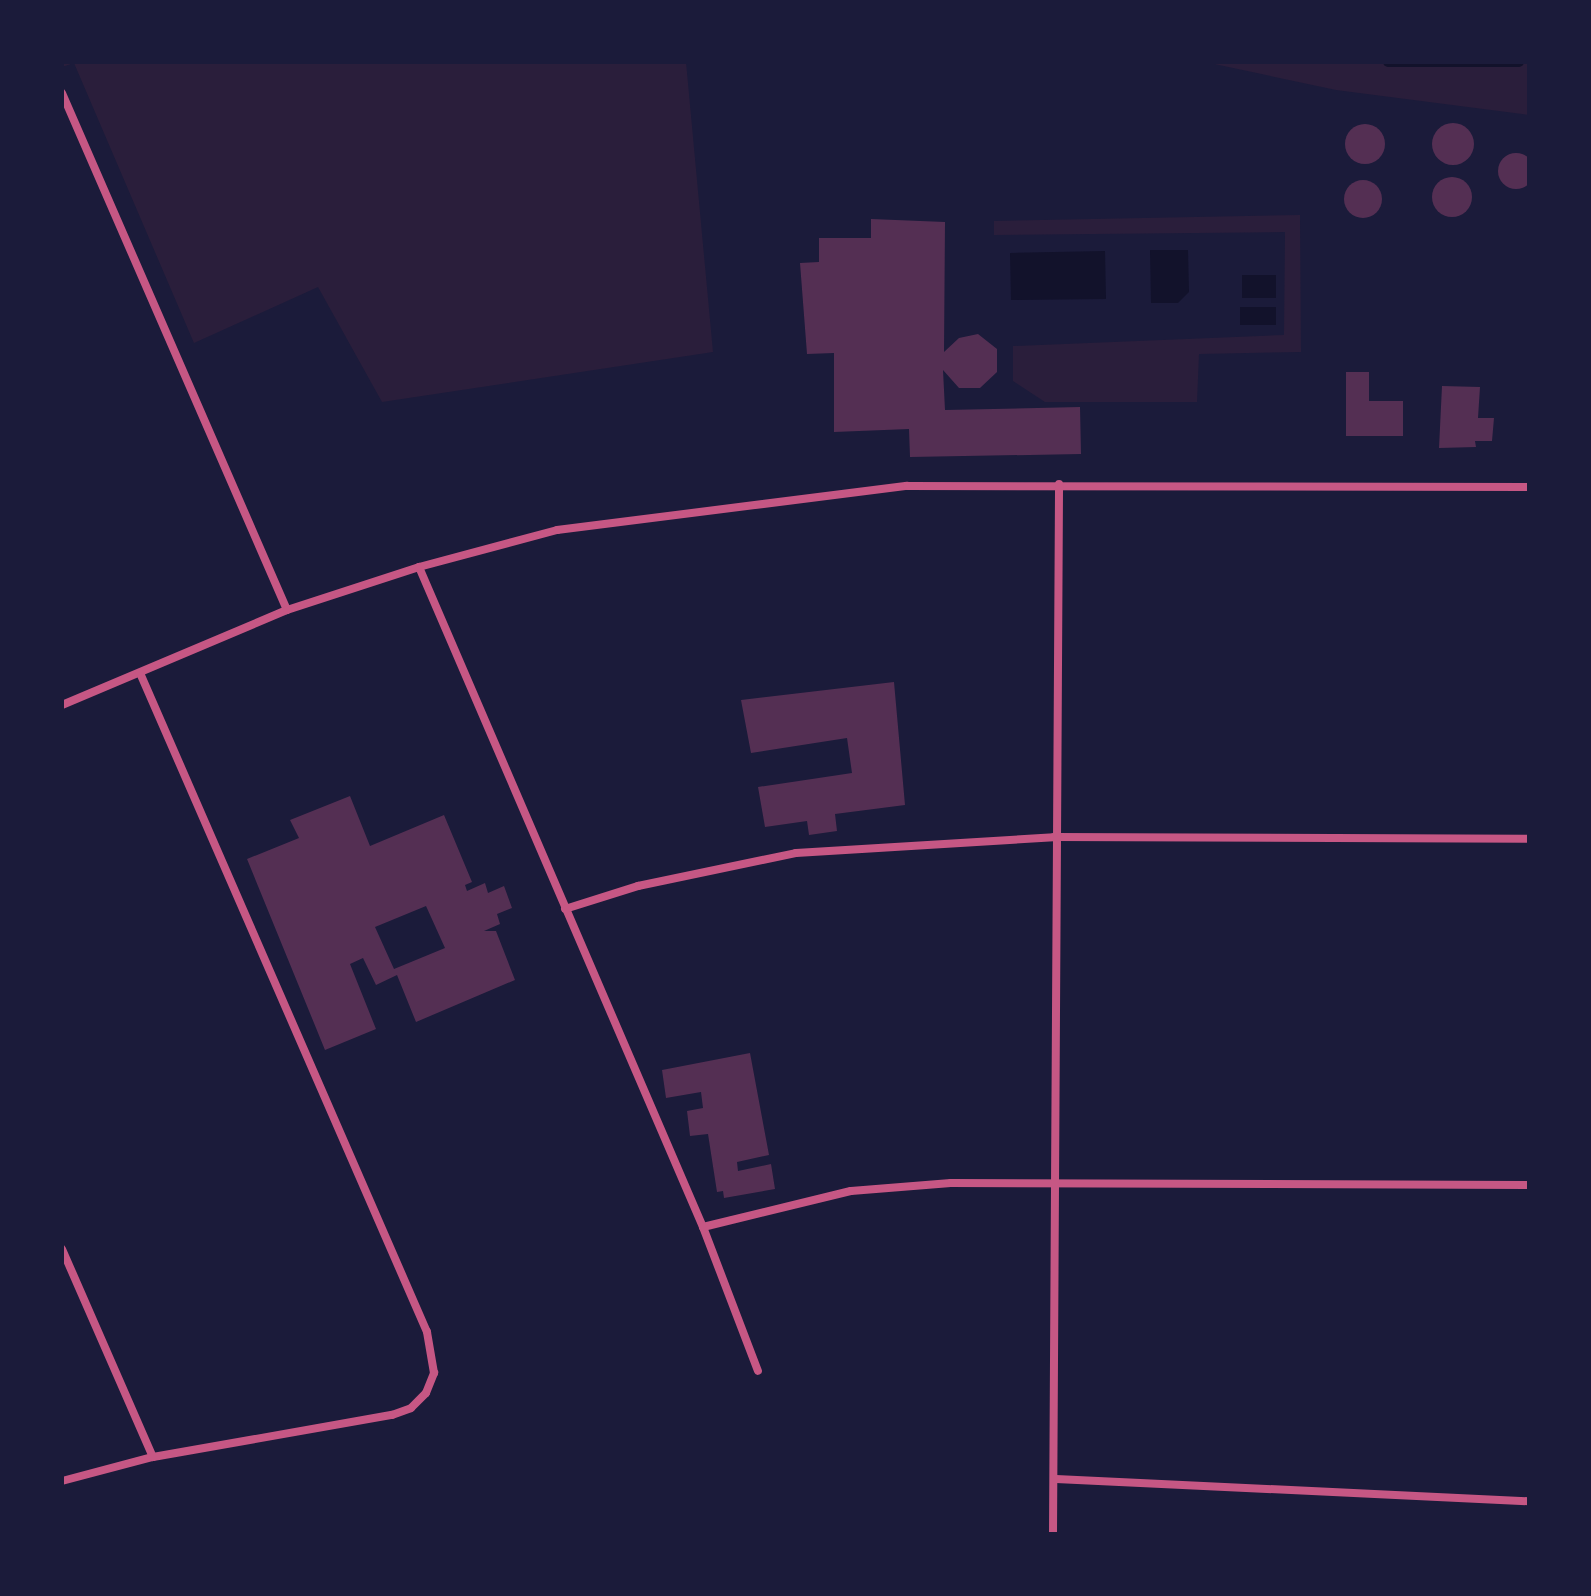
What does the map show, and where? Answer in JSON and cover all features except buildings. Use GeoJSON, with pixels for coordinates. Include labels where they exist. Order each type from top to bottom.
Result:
{"type":"FeatureCollection","features":[{"type":"Feature","properties":{"kind":"street"},"geometry":{"type":"LineString","coordinates":[[62,93],[287,610]]}},
{"type":"Feature","properties":{"kind":"street"},"geometry":{"type":"LineString","coordinates":[[1053,1534],[1056,1479],[1052,1182],[1059,484]]}},
{"type":"Feature","properties":{"kind":"street"},"geometry":{"type":"LineString","coordinates":[[62,705],[287,610],[419,567],[557,530],[769,500],[907,486],[1529,487]]}},
{"type":"Feature","properties":{"kind":"street"},"geometry":{"type":"LineString","coordinates":[[419,567],[703,1227],[758,1371]]}},
{"type":"Feature","properties":{"kind":"street"},"geometry":{"type":"LineString","coordinates":[[62,1481],[153,1457],[411,1408],[426,1393],[434,1373],[427,1332],[140,673]]}},
{"type":"Feature","properties":{"kind":"street"},"geometry":{"type":"LineString","coordinates":[[565,909],[638,886],[796,853],[1054,837],[1529,839]]}},
{"type":"Feature","properties":{"kind":"street"},"geometry":{"type":"LineString","coordinates":[[703,1227],[851,1191],[1052,1182],[1529,1185]]}},
{"type":"Feature","properties":{"kind":"street"},"geometry":{"type":"LineString","coordinates":[[62,1249],[153,1457]]}},
{"type":"Feature","properties":{"kind":"street"},"geometry":{"type":"LineString","coordinates":[[1056,1479],[1529,1501]]}},
{"type":"Feature","properties":{"kind":"shaded area"},"geometry":{"type":"Polygon","coordinates":[[[62,62],[686,62],[713,352],[382,402],[318,287],[194,343],[74,63],[62,67],[62,62]]]}},
{"type":"Feature","properties":{"kind":"shaded area"},"geometry":{"type":"Polygon","coordinates":[[[1205,62],[1529,62],[1529,115],[1336,90],[1205,62]]]}},
{"type":"Feature","properties":{"kind":"shaded area"},"geometry":{"type":"Polygon","coordinates":[[[1300,215],[1301,352],[1199,354],[1197,402],[1045,402],[1013,381],[1013,346],[1284,335],[1285,232],[994,235],[994,221],[1300,215]]]}},
{"type":"Feature","properties":{"kind":"shaded area"},"geometry":{"type":"Polygon","coordinates":[[[1150,250],[1188,250],[1189,292],[1178,303],[1151,303],[1150,250]]]}},
{"type":"Feature","properties":{"kind":"shaded area"},"geometry":{"type":"Polygon","coordinates":[[[1105,251],[1106,299],[1011,300],[1010,253],[1105,251]]]}},
{"type":"Feature","properties":{"kind":"shaded area"},"geometry":{"type":"Polygon","coordinates":[[[1242,275],[1276,275],[1276,298],[1242,298],[1242,275]]]}},
{"type":"Feature","properties":{"kind":"shaded area"},"geometry":{"type":"Polygon","coordinates":[[[1240,307],[1276,307],[1276,325],[1240,325],[1240,307]]]}},
{"type":"Feature","properties":{"kind":"waterway"},"geometry":{"type":"LineString","coordinates":[[1388,62],[1519,62]]}}]}
